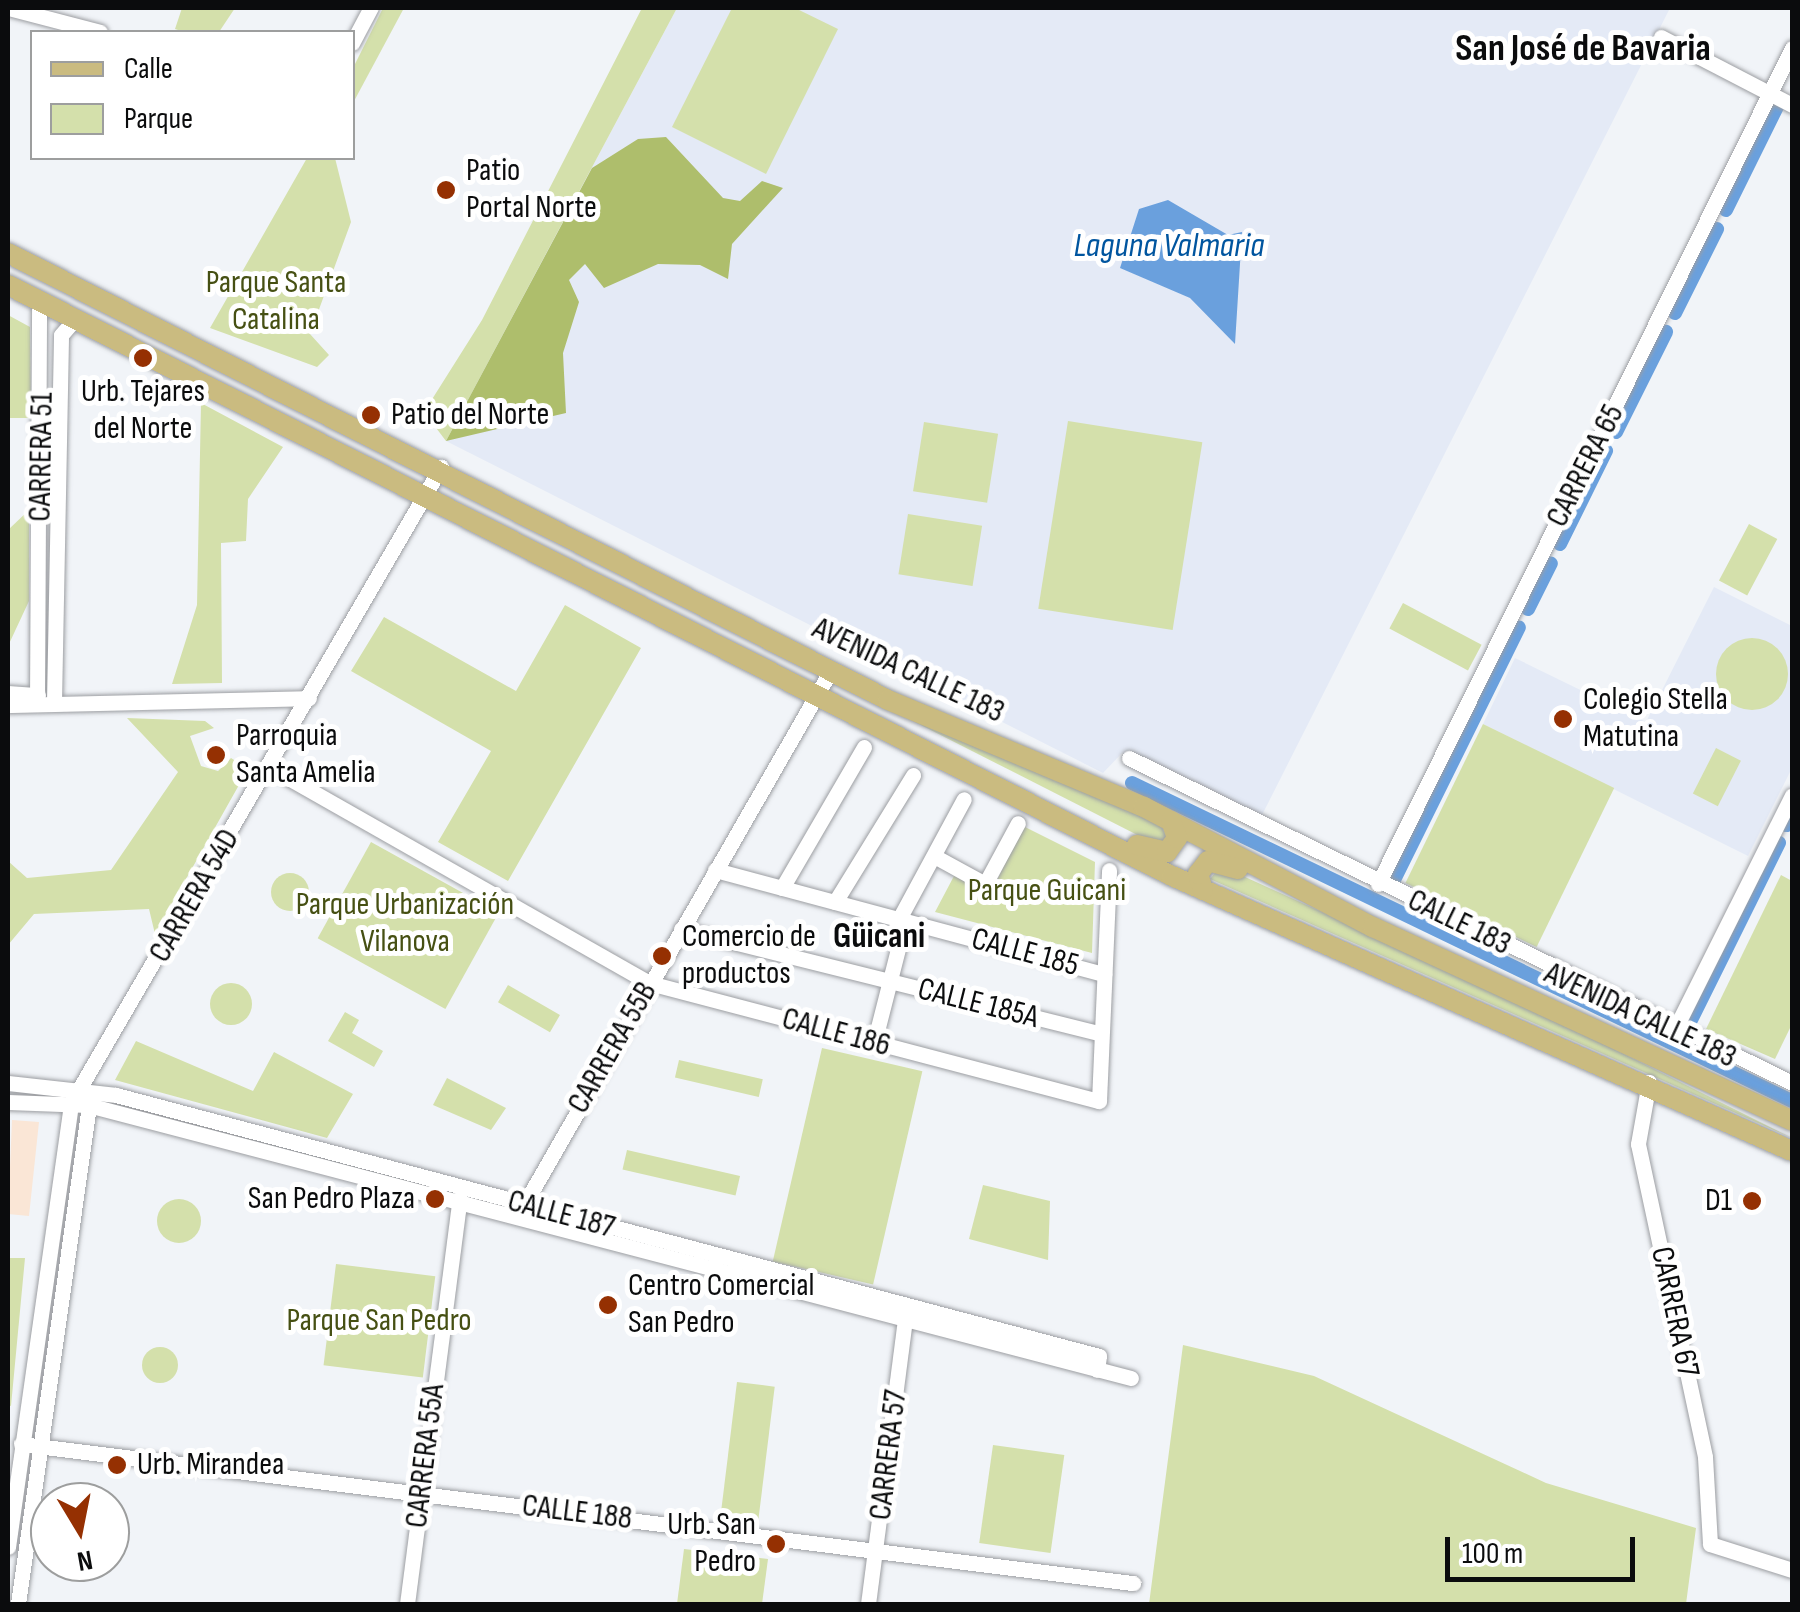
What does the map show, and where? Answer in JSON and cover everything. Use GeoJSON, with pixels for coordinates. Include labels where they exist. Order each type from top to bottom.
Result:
{"type":"FeatureCollection","features":[{"type":"Feature","properties":{"kind":"main road","name":"AVENIDA CALLE 183"},"geometry":{"type":"LineString","coordinates":[[8,253],[441,467],[832,670],[1171,821],[1350,916],[1792,1122]]}},
{"type":"Feature","properties":{"kind":"main road","name":"AVENIDA CALLE 183"},"geometry":{"type":"LineString","coordinates":[[8,286],[427,492],[1203,890],[1649,1082],[1792,1151]]}},
{"type":"Feature","properties":{"kind":"main road"},"geometry":{"type":"LineString","coordinates":[[1029,802],[1156,854],[1174,844],[1171,821]]}},
{"type":"Feature","properties":{"kind":"main road"},"geometry":{"type":"LineString","coordinates":[[1203,890],[1199,871],[1218,858],[1350,916]]}},
{"type":"Feature","properties":{"kind":"street"},"geometry":{"type":"LineString","coordinates":[[8,8],[92,30]]}},
{"type":"Feature","properties":{"kind":"street"},"geometry":{"type":"LineString","coordinates":[[355,37],[371,8]]}},
{"type":"Feature","properties":{"kind":"street"},"geometry":{"type":"LineString","coordinates":[[1662,37],[1792,105]]}},
{"type":"Feature","properties":{"kind":"street","name":"CARRERA 65"},"geometry":{"type":"LineString","coordinates":[[1378,884],[1792,48]]}},
{"type":"Feature","properties":{"kind":"street","name":"CARRERA 51"},"geometry":{"type":"LineString","coordinates":[[40,301],[46,699]]}},
{"type":"Feature","properties":{"kind":"street","name":"CARRERA 51"},"geometry":{"type":"LineString","coordinates":[[47,615],[62,335],[75,319]]}},
{"type":"Feature","properties":{"kind":"street","name":"CARRERA 54D"},"geometry":{"type":"LineString","coordinates":[[8,1547],[21,1444],[83,1096],[441,467]]}},
{"type":"Feature","properties":{"kind":"street","name":"CARRERA 55B"},"geometry":{"type":"LineString","coordinates":[[520,1212],[832,670]]}},
{"type":"Feature","properties":{"kind":"street"},"geometry":{"type":"LineString","coordinates":[[8,693],[82,700],[308,698]]}},
{"type":"Feature","properties":{"kind":"street"},"geometry":{"type":"LineString","coordinates":[[8,705],[46,699]]}},
{"type":"Feature","properties":{"kind":"street"},"geometry":{"type":"LineString","coordinates":[[782,888],[864,746]]}},
{"type":"Feature","properties":{"kind":"street","name":"CALLE 183"},"geometry":{"type":"LineString","coordinates":[[1129,758],[1378,884],[1792,1083]]}},
{"type":"Feature","properties":{"kind":"street","name":"CALLE 186"},"geometry":{"type":"LineString","coordinates":[[269,767],[649,983],[1099,1101],[1100,1034]]}},
{"type":"Feature","properties":{"kind":"street"},"geometry":{"type":"LineString","coordinates":[[835,902],[913,774]]}},
{"type":"Feature","properties":{"kind":"street"},"geometry":{"type":"LineString","coordinates":[[1676,1027],[1792,795]]}},
{"type":"Feature","properties":{"kind":"street"},"geometry":{"type":"LineString","coordinates":[[874,1043],[902,920],[964,799]]}},
{"type":"Feature","properties":{"kind":"street"},"geometry":{"type":"LineString","coordinates":[[934,856],[985,884],[1018,824]]}},
{"type":"Feature","properties":{"kind":"street","name":"CALLE 185"},"geometry":{"type":"LineString","coordinates":[[715,870],[1104,974]]}},
{"type":"Feature","properties":{"kind":"street"},"geometry":{"type":"LineString","coordinates":[[1100,1034],[1109,870]]}},
{"type":"Feature","properties":{"kind":"street","name":"CALLE 185A"},"geometry":{"type":"LineString","coordinates":[[680,929],[1100,1034]]}},
{"type":"Feature","properties":{"kind":"street","name":"CARRERA 67"},"geometry":{"type":"LineString","coordinates":[[1649,1082],[1638,1144],[1705,1457],[1710,1544],[1792,1570]]}},
{"type":"Feature","properties":{"kind":"street","name":"CALLE 187"},"geometry":{"type":"LineString","coordinates":[[8,1083],[83,1096],[906,1313],[1131,1378]]}},
{"type":"Feature","properties":{"kind":"street"},"geometry":{"type":"LineString","coordinates":[[18,1604],[14,1582],[40,1446],[83,1096]]}},
{"type":"Feature","properties":{"kind":"street","name":"CALLE 187"},"geometry":{"type":"LineString","coordinates":[[8,1102],[83,1096]]}},
{"type":"Feature","properties":{"kind":"street","name":"CARRERA 55A"},"geometry":{"type":"LineString","coordinates":[[407,1604],[460,1196]]}},
{"type":"Feature","properties":{"kind":"street","name":"CARRERA 57"},"geometry":{"type":"LineString","coordinates":[[868,1604],[906,1313]]}},
{"type":"Feature","properties":{"kind":"street","name":"CALLE 188"},"geometry":{"type":"LineString","coordinates":[[21,1444],[1133,1582]]}},
{"type":"Feature","properties":{"kind":"shaded area"},"geometry":{"type":"Polygon","coordinates":[[[677,8],[1670,8],[1261,817],[1122,753],[1103,773],[446,441],[677,8]]]}},
{"type":"Feature","properties":{"kind":"shaded area","name":"Colegio Stella Matutina"},"geometry":{"type":"Polygon","coordinates":[[[1714,587],[1792,626],[1792,768],[1748,856],[1483,724],[1515,658],[1646,722],[1714,587]]]}},
{"type":"Feature","properties":{"kind":"shaded area"},"geometry":{"type":"Polygon","coordinates":[[[12,1120],[39,1122],[29,1216],[8,1214],[12,1120]]]}},
{"type":"Feature","properties":{"kind":"green space"},"geometry":{"type":"Polygon","coordinates":[[[182,8],[235,8],[220,30],[175,29],[182,8]]]}},
{"type":"Feature","properties":{"kind":"green space"},"geometry":{"type":"Polygon","coordinates":[[[383,8],[404,8],[355,99],[355,64],[383,8]]]}},
{"type":"Feature","properties":{"kind":"green space"},"geometry":{"type":"Polygon","coordinates":[[[642,8],[677,8],[446,441],[424,412],[482,320],[642,8]]]}},
{"type":"Feature","properties":{"kind":"green space"},"geometry":{"type":"Polygon","coordinates":[[[732,8],[795,8],[838,29],[766,174],[672,127],[732,8]]]}},
{"type":"Feature","properties":{"kind":"green space"},"geometry":{"type":"Polygon","coordinates":[[[666,137],[723,198],[740,201],[762,181],[783,188],[732,244],[728,279],[700,265],[658,264],[604,288],[585,264],[569,280],[579,302],[563,353],[566,413],[446,441],[592,168],[638,139],[666,137]]]}},
{"type":"Feature","properties":{"kind":"green space","name":"Parque Santa Catalina"},"geometry":{"type":"Polygon","coordinates":[[[306,160],[336,160],[351,222],[310,334],[329,355],[317,367],[210,328],[306,160]]]}},
{"type":"Feature","properties":{"kind":"green space"},"geometry":{"type":"Polygon","coordinates":[[[8,315],[30,327],[31,418],[8,418],[8,315]]]}},
{"type":"Feature","properties":{"kind":"green space"},"geometry":{"type":"Polygon","coordinates":[[[201,403],[283,447],[248,499],[246,541],[221,543],[222,683],[172,684],[197,605],[201,403]]]}},
{"type":"Feature","properties":{"kind":"green space"},"geometry":{"type":"Polygon","coordinates":[[[1068,421],[1202,442],[1173,630],[1038,609],[1068,421]]]}},
{"type":"Feature","properties":{"kind":"green space"},"geometry":{"type":"Polygon","coordinates":[[[924,422],[998,434],[987,503],[913,491],[924,422]]]}},
{"type":"Feature","properties":{"kind":"green space"},"geometry":{"type":"Polygon","coordinates":[[[29,510],[29,601],[8,646],[8,530],[29,510]]]}},
{"type":"Feature","properties":{"kind":"green space"},"geometry":{"type":"Polygon","coordinates":[[[908,514],[982,526],[973,586],[898,574],[908,514]]]}},
{"type":"Feature","properties":{"kind":"green space"},"geometry":{"type":"Polygon","coordinates":[[[1749,524],[1777,539],[1747,596],[1719,581],[1749,524]]]}},
{"type":"Feature","properties":{"kind":"green space"},"geometry":{"type":"Polygon","coordinates":[[[1403,603],[1482,645],[1468,670],[1389,629],[1403,603]]]}},
{"type":"Feature","properties":{"kind":"green space","name":"Parque Urbanización Vilanova"},"geometry":{"type":"Polygon","coordinates":[[[565,605],[641,648],[508,881],[438,842],[491,751],[351,671],[384,617],[516,691],[565,605]]]}},
{"type":"Feature","properties":{"kind":"green space"},"geometry":{"type":"Polygon","coordinates":[[[1752,638],[1766,640],[1778,648],[1786,660],[1786,688],[1778,700],[1766,708],[1752,710],[1738,708],[1726,700],[1718,688],[1716,674],[1718,660],[1726,648],[1738,640],[1752,638]]]}},
{"type":"Feature","properties":{"kind":"green space"},"geometry":{"type":"Polygon","coordinates":[[[850,689],[1160,824],[1167,838],[1159,846],[850,689]]]}},
{"type":"Feature","properties":{"kind":"green space"},"geometry":{"type":"Polygon","coordinates":[[[127,718],[205,721],[214,728],[190,736],[201,766],[218,771],[231,758],[248,769],[155,934],[149,909],[34,914],[8,945],[8,861],[27,878],[111,870],[178,772],[127,718]]]}},
{"type":"Feature","properties":{"kind":"green space"},"geometry":{"type":"Polygon","coordinates":[[[1483,724],[1614,788],[1537,947],[1405,883],[1483,724]]]}},
{"type":"Feature","properties":{"kind":"green space"},"geometry":{"type":"Polygon","coordinates":[[[1716,748],[1741,761],[1718,806],[1693,793],[1716,748]]]}},
{"type":"Feature","properties":{"kind":"green space","name":"Parque Guicani"},"geometry":{"type":"Polygon","coordinates":[[[1023,826],[1095,862],[1092,953],[935,912],[954,876],[990,895],[1023,826]]]}},
{"type":"Feature","properties":{"kind":"green space","name":"Parque Urbanización Vilanova"},"geometry":{"type":"Polygon","coordinates":[[[371,842],[499,913],[445,1009],[318,938],[371,842]]]}},
{"type":"Feature","properties":{"kind":"green space"},"geometry":{"type":"Polygon","coordinates":[[[1221,866],[1532,1008],[1792,1138],[1210,879],[1221,866]]]}},
{"type":"Feature","properties":{"kind":"green space"},"geometry":{"type":"Polygon","coordinates":[[[290,873],[303,879],[309,892],[303,905],[290,911],[277,905],[271,892],[277,879],[290,873]]]}},
{"type":"Feature","properties":{"kind":"green space"},"geometry":{"type":"Polygon","coordinates":[[[1781,875],[1792,881],[1792,1024],[1775,1059],[1706,1029],[1781,875]]]}},
{"type":"Feature","properties":{"kind":"green space"},"geometry":{"type":"Polygon","coordinates":[[[231,983],[246,989],[252,1004],[246,1019],[231,1025],[216,1019],[210,1004],[216,989],[231,983]]]}},
{"type":"Feature","properties":{"kind":"green space"},"geometry":{"type":"Polygon","coordinates":[[[508,985],[560,1015],[550,1032],[498,1002],[508,985]]]}},
{"type":"Feature","properties":{"kind":"green space"},"geometry":{"type":"Polygon","coordinates":[[[345,1012],[359,1020],[352,1033],[383,1051],[374,1067],[328,1041],[345,1012]]]}},
{"type":"Feature","properties":{"kind":"green space","name":"Parque Urbanización Vilanova"},"geometry":{"type":"Polygon","coordinates":[[[136,1041],[253,1091],[274,1052],[353,1094],[327,1138],[115,1080],[136,1041]]]}},
{"type":"Feature","properties":{"kind":"green space"},"geometry":{"type":"Polygon","coordinates":[[[822,1048],[922,1071],[873,1285],[773,1261],[822,1048]]]}},
{"type":"Feature","properties":{"kind":"green space"},"geometry":{"type":"Polygon","coordinates":[[[679,1060],[763,1079],[759,1097],[675,1078],[679,1060]]]}},
{"type":"Feature","properties":{"kind":"green space"},"geometry":{"type":"Polygon","coordinates":[[[447,1078],[506,1108],[491,1130],[433,1105],[447,1078]]]}},
{"type":"Feature","properties":{"kind":"green space"},"geometry":{"type":"Polygon","coordinates":[[[627,1150],[740,1176],[736,1196],[623,1169],[627,1150]]]}},
{"type":"Feature","properties":{"kind":"green space"},"geometry":{"type":"Polygon","coordinates":[[[983,1185],[1050,1201],[1048,1260],[969,1239],[983,1185]]]}},
{"type":"Feature","properties":{"kind":"green space"},"geometry":{"type":"Polygon","coordinates":[[[179,1199],[195,1205],[201,1221],[195,1237],[179,1243],[163,1237],[157,1221],[163,1205],[179,1199]]]}},
{"type":"Feature","properties":{"kind":"green space"},"geometry":{"type":"Polygon","coordinates":[[[8,1258],[25,1258],[11,1406],[8,1405],[8,1258]]]}},
{"type":"Feature","properties":{"kind":"green space","name":"Parque San Pedro"},"geometry":{"type":"Polygon","coordinates":[[[336,1264],[435,1276],[423,1377],[324,1365],[336,1264]]]}},
{"type":"Feature","properties":{"kind":"green space"},"geometry":{"type":"Polygon","coordinates":[[[1183,1345],[1314,1376],[1546,1483],[1696,1528],[1686,1604],[1149,1604],[1183,1345]]]}},
{"type":"Feature","properties":{"kind":"green space"},"geometry":{"type":"Polygon","coordinates":[[[160,1347],[173,1352],[178,1365],[173,1378],[160,1383],[147,1378],[142,1365],[147,1352],[160,1347]]]}},
{"type":"Feature","properties":{"kind":"green space"},"geometry":{"type":"Polygon","coordinates":[[[737,1382],[775,1387],[758,1520],[721,1515],[737,1382]]]}},
{"type":"Feature","properties":{"kind":"green space"},"geometry":{"type":"Polygon","coordinates":[[[993,1445],[1064,1455],[1051,1553],[979,1543],[993,1445]]]}},
{"type":"Feature","properties":{"kind":"green space"},"geometry":{"type":"Polygon","coordinates":[[[684,1549],[768,1559],[762,1604],[677,1604],[684,1549]]]}},
{"type":"Feature","properties":{"kind":"water","name":"Laguna Valmaria"},"geometry":{"type":"Polygon","coordinates":[[[1168,200],[1228,235],[1242,232],[1235,344],[1190,298],[1120,268],[1139,209],[1168,200]]]}},
{"type":"Feature","properties":{"kind":"waterway"},"geometry":{"type":"LineString","coordinates":[[1726,210],[1778,105]]}},
{"type":"Feature","properties":{"kind":"waterway"},"geometry":{"type":"LineString","coordinates":[[1675,313],[1717,229]]}},
{"type":"Feature","properties":{"kind":"waterway"},"geometry":{"type":"LineString","coordinates":[[1616,432],[1666,332]]}},
{"type":"Feature","properties":{"kind":"waterway"},"geometry":{"type":"LineString","coordinates":[[1560,544],[1606,451]]}},
{"type":"Feature","properties":{"kind":"waterway"},"geometry":{"type":"LineString","coordinates":[[1528,609],[1551,563]]}},
{"type":"Feature","properties":{"kind":"waterway"},"geometry":{"type":"LineString","coordinates":[[1393,882],[1519,627]]}},
{"type":"Feature","properties":{"kind":"waterway"},"geometry":{"type":"LineString","coordinates":[[1132,783],[1792,1101]]}},
{"type":"Feature","properties":{"kind":"waterway"},"geometry":{"type":"LineString","coordinates":[[1787,825],[1792,815]]}},
{"type":"Feature","properties":{"kind":"waterway"},"geometry":{"type":"LineString","coordinates":[[1785,830],[1787,825]]}},
{"type":"Feature","properties":{"kind":"waterway"},"geometry":{"type":"LineString","coordinates":[[1691,1020],[1779,843]]}},
{"type":"Feature","properties":{"kind":"place","name":"Patio Portal Norte"},"geometry":{"type":"Point","coordinates":[446,190]}},
{"type":"Feature","properties":{"kind":"place","name":"Urb. Tejares del Norte"},"geometry":{"type":"Point","coordinates":[143,358]}},
{"type":"Feature","properties":{"kind":"place","name":"Patio del Norte"},"geometry":{"type":"Point","coordinates":[371,415]}},
{"type":"Feature","properties":{"kind":"place","name":"Colegio Stella Matutina"},"geometry":{"type":"Point","coordinates":[1563,719]}},
{"type":"Feature","properties":{"kind":"place","name":"Parroquia Santa Amelia"},"geometry":{"type":"Point","coordinates":[216,755]}},
{"type":"Feature","properties":{"kind":"place","name":"Comercio de productos"},"geometry":{"type":"Point","coordinates":[662,956]}},
{"type":"Feature","properties":{"kind":"place","name":"San Pedro Plaza"},"geometry":{"type":"Point","coordinates":[435,1199]}},
{"type":"Feature","properties":{"kind":"place","name":"D1"},"geometry":{"type":"Point","coordinates":[1752,1201]}},
{"type":"Feature","properties":{"kind":"place","name":"Centro Comercial San Pedro"},"geometry":{"type":"Point","coordinates":[608,1305]}},
{"type":"Feature","properties":{"kind":"place","name":"Urb. Mirandea"},"geometry":{"type":"Point","coordinates":[117,1465]}},
{"type":"Feature","properties":{"kind":"place","name":"Urb. San Pedro"},"geometry":{"type":"Point","coordinates":[776,1544]}},
{"type":"Feature","properties":{"kind":"district","name":"San José de Bavaria"},"geometry":{"type":"Point","coordinates":[1583,49]}},
{"type":"Feature","properties":{"kind":"district","name":"Güicani"},"geometry":{"type":"Point","coordinates":[879,937]}}]}
